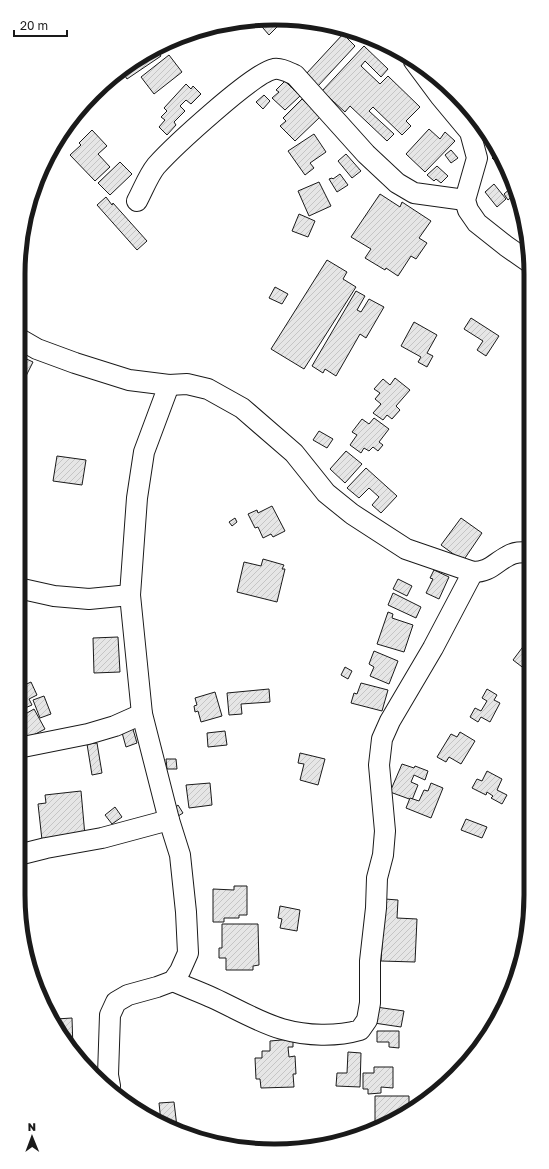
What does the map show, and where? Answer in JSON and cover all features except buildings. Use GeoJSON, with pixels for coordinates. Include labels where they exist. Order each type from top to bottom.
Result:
{"type":"FeatureCollection","features":[{"type":"Feature","properties":{"kind":"street"},"geometry":{"type":"LineString","coordinates":[[137,201],[155,167],[176,146],[248,84],[267,72],[275,69],[283,70],[295,75],[366,154],[397,183],[414,193],[465,200]]}},
{"type":"Feature","properties":{"kind":"street"},"geometry":{"type":"LineString","coordinates":[[426,77],[470,132],[477,158],[465,200],[468,210],[477,223],[523,258]]}},
{"type":"Feature","properties":{"kind":"street"},"geometry":{"type":"LineString","coordinates":[[25,342],[37,349],[75,363],[129,380],[169,385],[187,384],[208,389],[242,408],[294,453],[326,493],[352,514],[406,549],[473,572],[480,572],[490,569],[508,555],[524,552]]}},
{"type":"Feature","properties":{"kind":"street"},"geometry":{"type":"LineString","coordinates":[[109,1081],[108,1075],[110,1015],[116,1002],[128,995],[173,981],[180,971],[188,954],[186,912],[180,855],[169,820],[142,714],[130,595],[136,505],[144,452],[169,385]]}},
{"type":"Feature","properties":{"kind":"street"},"geometry":{"type":"LineString","coordinates":[[173,981],[282,1029],[314,1034],[338,1034],[360,1030],[367,1020],[370,1003],[370,960],[376,908],[377,878],[383,855],[384,831],[379,765],[382,739],[390,721],[433,648],[473,572]]}},
{"type":"Feature","properties":{"kind":"street"},"geometry":{"type":"LineString","coordinates":[[25,590],[54,596],[89,599],[130,595]]}},
{"type":"Feature","properties":{"kind":"street"},"geometry":{"type":"LineString","coordinates":[[25,747],[88,734],[115,726],[142,714]]}},
{"type":"Feature","properties":{"kind":"street"},"geometry":{"type":"LineString","coordinates":[[25,853],[102,838],[169,820]]}}]}
